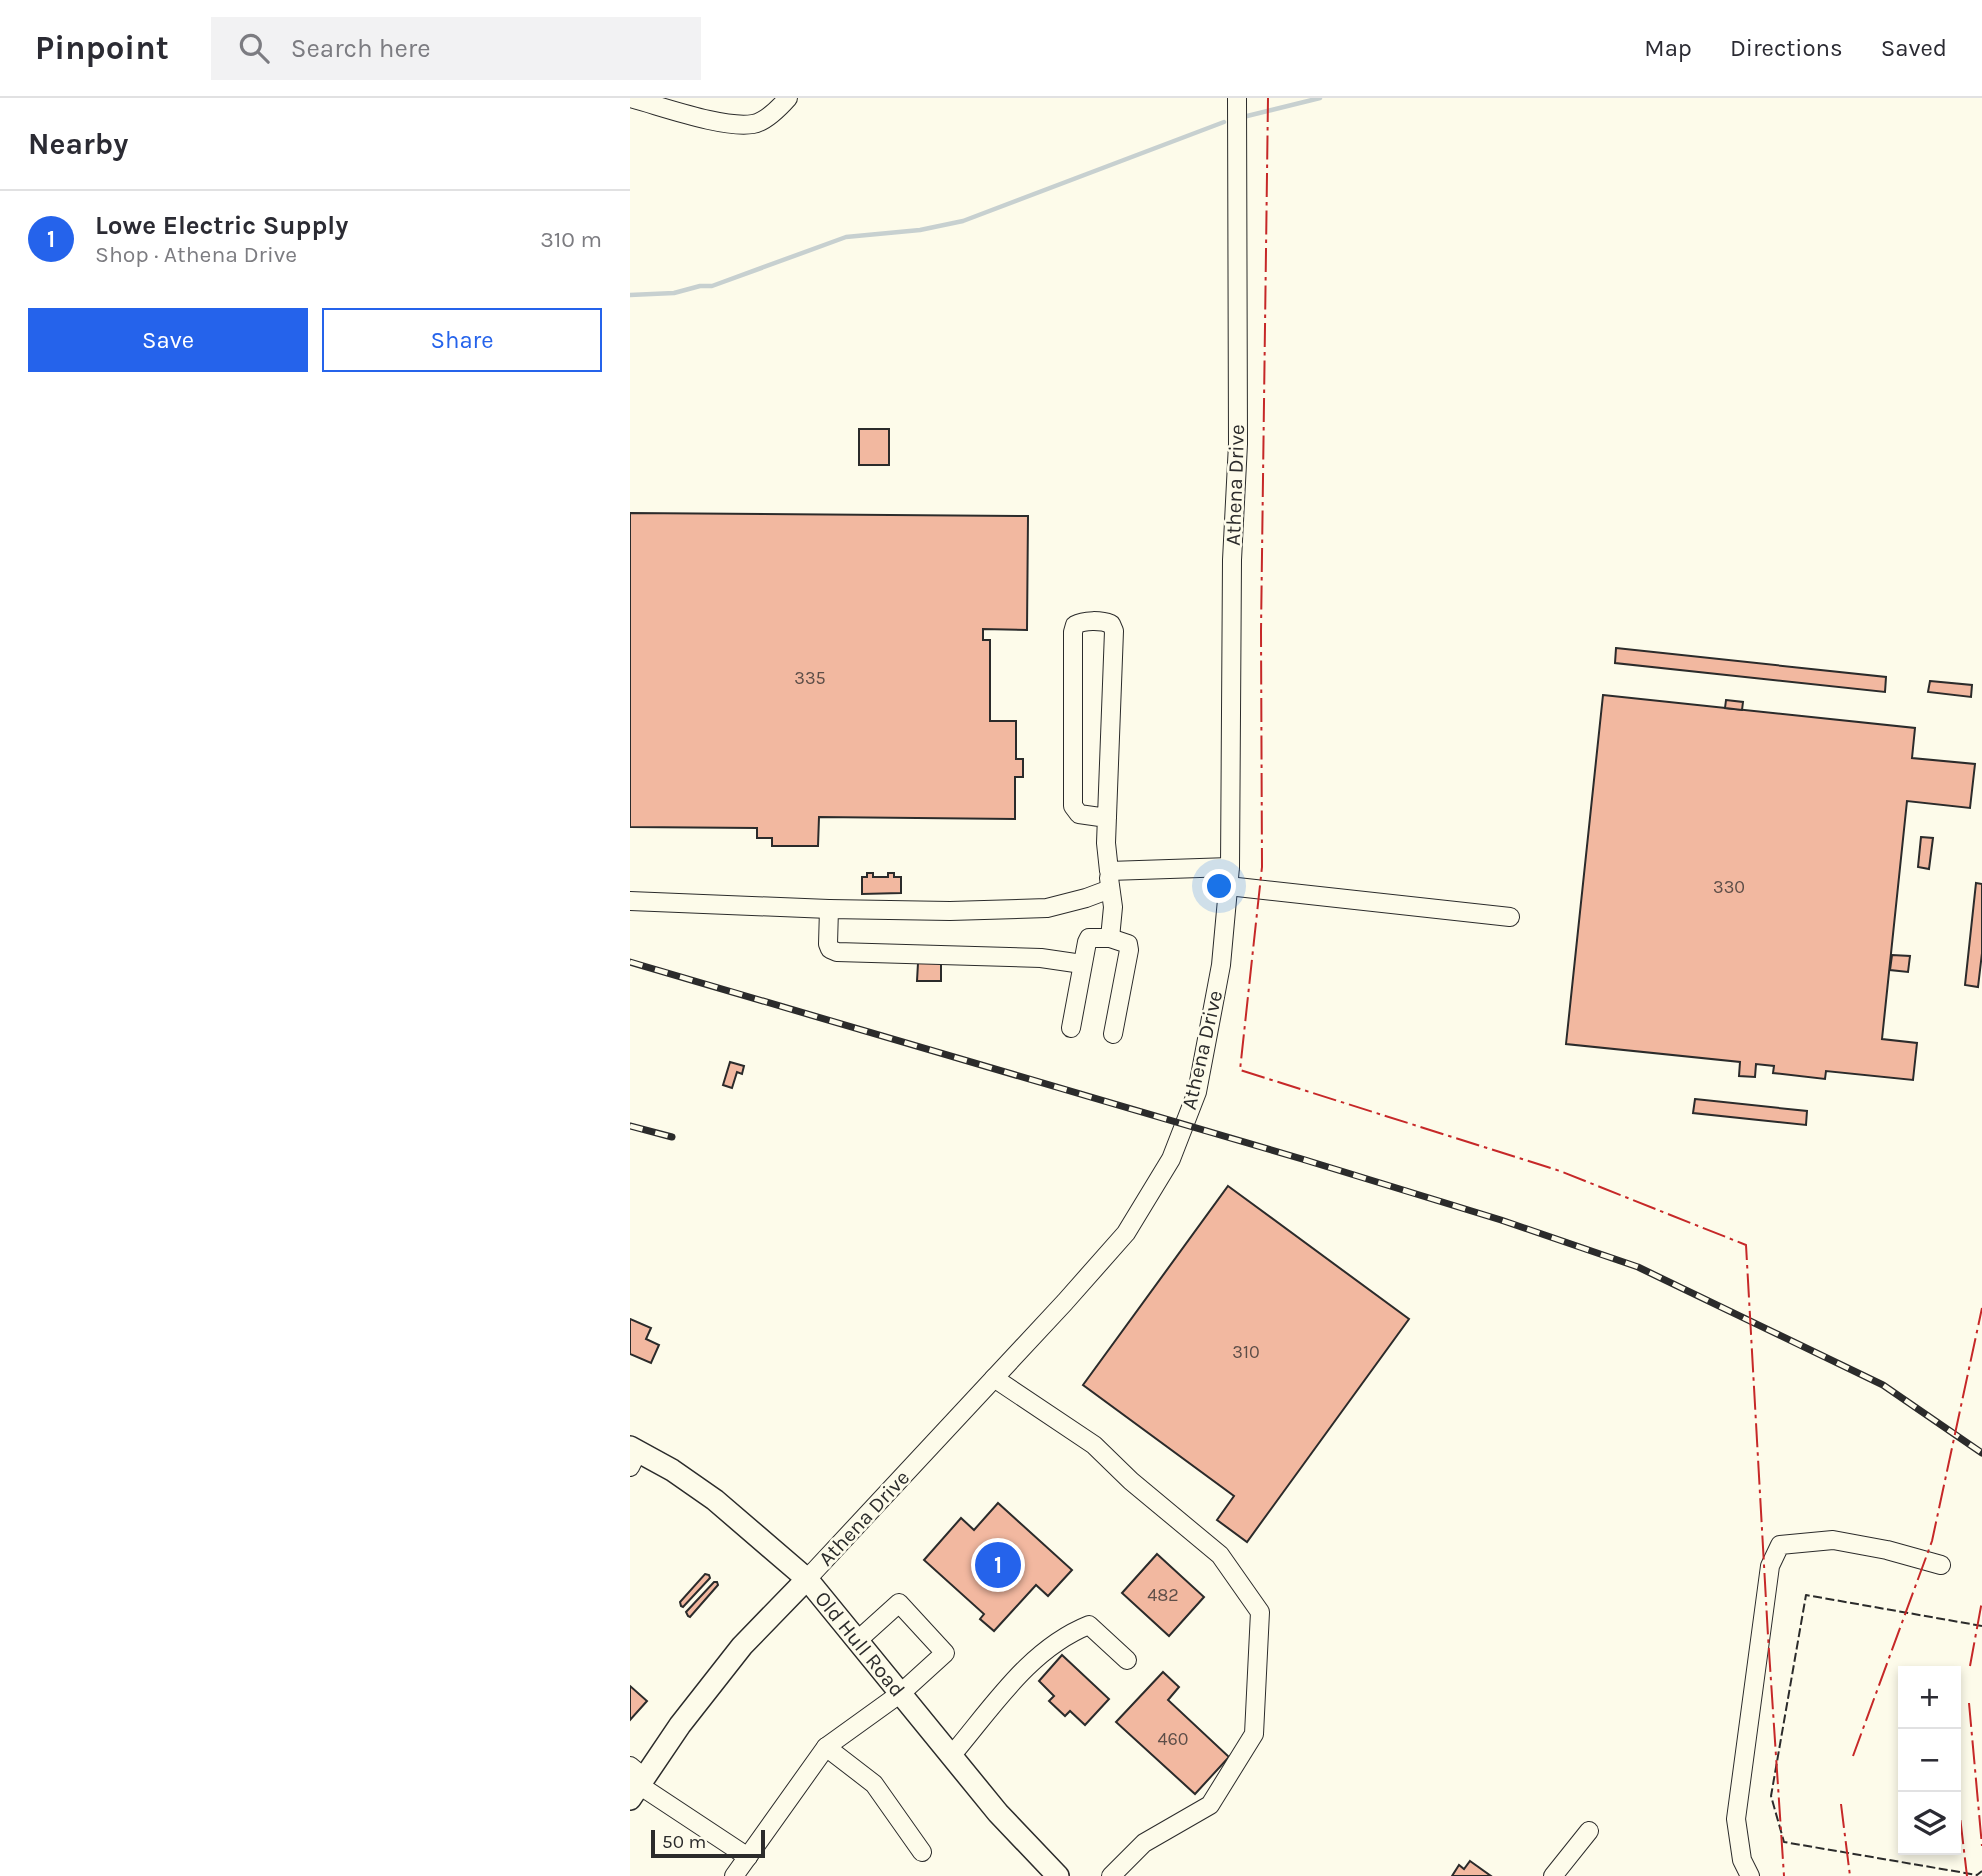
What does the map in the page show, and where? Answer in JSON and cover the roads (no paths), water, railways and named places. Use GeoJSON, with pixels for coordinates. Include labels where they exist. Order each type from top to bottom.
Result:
{"type":"FeatureCollection","features":[{"type":"Feature","properties":{"kind":"main road","name":"Old Hull Road"},"geometry":{"type":"LineString","coordinates":[[633,1455],[672,1470],[715,1500],[807,1579],[998,1813],[1058,1876]]}},
{"type":"Feature","properties":{"kind":"main road","name":"Athena Drive"},"geometry":{"type":"LineString","coordinates":[[633,1783],[742,1646],[807,1579]]}},
{"type":"Feature","properties":{"kind":"street"},"geometry":{"type":"LineString","coordinates":[[630,98],[725,123],[755,124],[788,98]]}},
{"type":"Feature","properties":{"kind":"street","name":"Athena Drive"},"geometry":{"type":"LineString","coordinates":[[807,1579],[1126,1233],[1171,1159],[1197,1092],[1221,965],[1230,867],[1232,560],[1238,444],[1237,98]]}},
{"type":"Feature","properties":{"kind":"street"},"geometry":{"type":"LineString","coordinates":[[1107,818],[1079,814],[1073,806],[1073,632],[1075,625],[1081,622],[1107,622],[1114,631],[1107,818],[1109,880],[1113,907],[1110,938]]}},
{"type":"Feature","properties":{"kind":"street"},"geometry":{"type":"LineString","coordinates":[[630,901],[830,909],[950,911],[1047,908],[1086,898],[1109,880],[1230,867]]}},
{"type":"Feature","properties":{"kind":"street"},"geometry":{"type":"LineString","coordinates":[[1228,886],[1510,917]]}},
{"type":"Feature","properties":{"kind":"street"},"geometry":{"type":"LineString","coordinates":[[830,909],[828,944],[830,949],[837,952],[1041,958],[1082,964]]}},
{"type":"Feature","properties":{"kind":"street"},"geometry":{"type":"LineString","coordinates":[[1071,1028],[1089,937],[1110,938],[1128,944],[1129,950],[1113,1034]]}},
{"type":"Feature","properties":{"kind":"street"},"geometry":{"type":"LineString","coordinates":[[994,1378],[1094,1445],[1131,1481],[1220,1555],[1260,1612],[1254,1734],[1210,1805],[1144,1843],[1111,1876]]}},
{"type":"Feature","properties":{"kind":"street"},"geometry":{"type":"LineString","coordinates":[[1750,1876],[1742,1860],[1736,1818],[1770,1566],[1780,1545],[1833,1540],[1887,1550],[1941,1565]]}},
{"type":"Feature","properties":{"kind":"street"},"geometry":{"type":"LineString","coordinates":[[734,1876],[826,1746],[901,1693],[945,1653],[899,1603],[858,1640]]}},
{"type":"Feature","properties":{"kind":"street"},"geometry":{"type":"LineString","coordinates":[[951,1756],[1030,1663],[1065,1634],[1089,1625],[1127,1660]]}},
{"type":"Feature","properties":{"kind":"street"},"geometry":{"type":"LineString","coordinates":[[826,1746],[874,1784],[922,1852]]}},
{"type":"Feature","properties":{"kind":"street"},"geometry":{"type":"LineString","coordinates":[[633,1783],[748,1857]]}},
{"type":"Feature","properties":{"kind":"street"},"geometry":{"type":"LineString","coordinates":[[1553,1876],[1589,1831]]}},
{"type":"Feature","properties":{"kind":"waterway"},"geometry":{"type":"LineString","coordinates":[[1243,117],[1320,98]]}},
{"type":"Feature","properties":{"kind":"waterway"},"geometry":{"type":"LineString","coordinates":[[630,295],[674,293],[700,286],[712,286],[846,237],[920,230],[963,221],[1224,122]]}},
{"type":"Feature","properties":{"kind":"railway"},"geometry":{"type":"LineString","coordinates":[[630,962],[1302,1159],[1501,1220],[1638,1267],[1883,1385],[1982,1453]]}},
{"type":"Feature","properties":{"kind":"railway"},"geometry":{"type":"LineString","coordinates":[[630,1126],[672,1137]]}},
{"type":"Feature","properties":{"kind":"place","name":"Lowe Electric Supply"},"geometry":{"type":"Point","coordinates":[998,1565]}}]}
